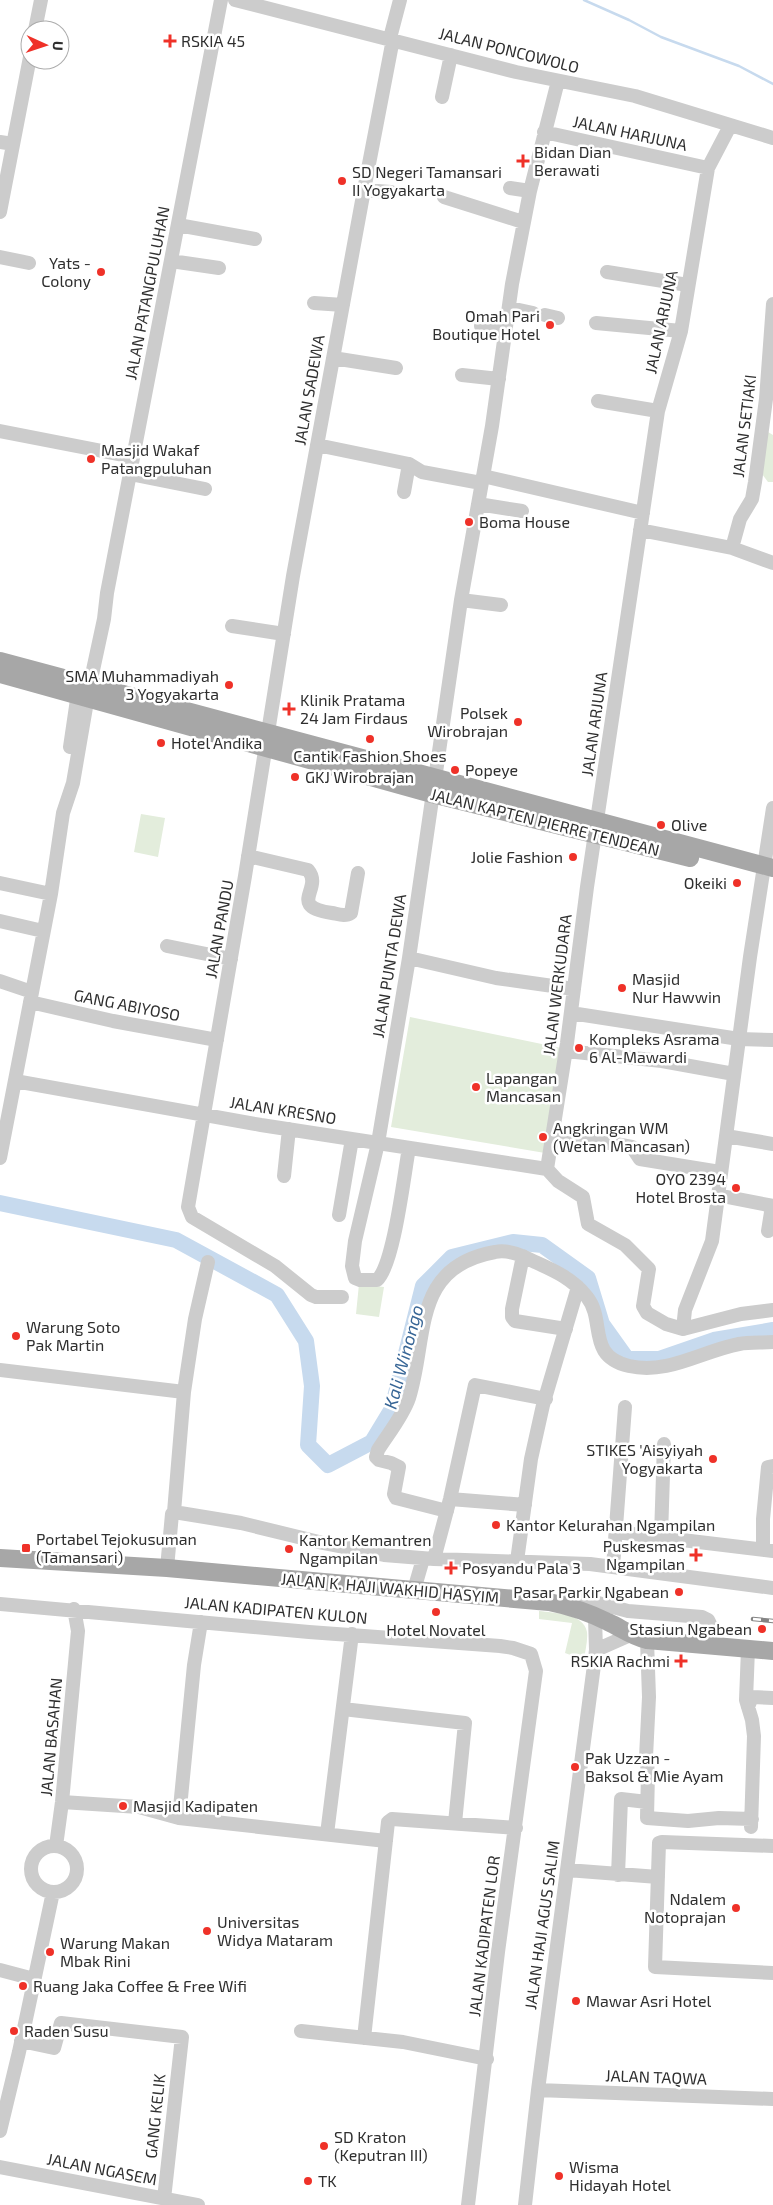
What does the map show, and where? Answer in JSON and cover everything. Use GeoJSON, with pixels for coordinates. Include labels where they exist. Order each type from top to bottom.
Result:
{"type":"FeatureCollection","features":[{"type":"Feature","properties":{"kind":"main road"},"geometry":{"type":"LineString","coordinates":[[0,661],[83,690]]}},
{"type":"Feature","properties":{"kind":"main road"},"geometry":{"type":"LineString","coordinates":[[0,674],[83,690]]}},
{"type":"Feature","properties":{"kind":"main road","name":"JALAN KAPTEN PIERRE TENDEAN"},"geometry":{"type":"LineString","coordinates":[[83,690],[434,786],[768,872]]}},
{"type":"Feature","properties":{"kind":"main road","name":"JALAN K. HAJI WAKHID HASYIM"},"geometry":{"type":"LineString","coordinates":[[0,1558],[167,1568],[557,1604],[577,1609],[630,1635],[648,1640],[773,1651]]}},
{"type":"Feature","properties":{"kind":"street"},"geometry":{"type":"LineString","coordinates":[[37,20],[41,0]]}},
{"type":"Feature","properties":{"kind":"street","name":"JALAN PATANGPULUHAN"},"geometry":{"type":"LineString","coordinates":[[0,1158],[50,894],[63,813],[73,783],[83,690],[97,611],[106,593],[221,0]]}},
{"type":"Feature","properties":{"kind":"street","name":"JALAN PONCOWOLO"},"geometry":{"type":"LineString","coordinates":[[235,0],[558,82],[659,102],[730,126],[773,138]]}},
{"type":"Feature","properties":{"kind":"street","name":"JALAN SADEWA"},"geometry":{"type":"LineString","coordinates":[[266,740],[317,445],[400,0]]}},
{"type":"Feature","properties":{"kind":"street"},"geometry":{"type":"LineString","coordinates":[[442,97],[451,55]]}},
{"type":"Feature","properties":{"kind":"street"},"geometry":{"type":"LineString","coordinates":[[0,212],[6,143],[26,70]]}},
{"type":"Feature","properties":{"kind":"street","name":"JALAN PUNTA DEWA"},"geometry":{"type":"LineString","coordinates":[[409,1148],[391,1244],[382,1273],[377,1280],[360,1280],[355,1278],[353,1272],[355,1241],[378,1143],[409,958],[461,600],[499,379],[512,284],[530,191],[558,82]]}},
{"type":"Feature","properties":{"kind":"street","name":"JALAN ARJUNA"},"geometry":{"type":"LineString","coordinates":[[597,828],[658,411],[681,331],[708,168],[730,126]]}},
{"type":"Feature","properties":{"kind":"street","name":"JALAN HARJUNA"},"geometry":{"type":"LineString","coordinates":[[544,132],[708,168]]}},
{"type":"Feature","properties":{"kind":"street"},"geometry":{"type":"LineString","coordinates":[[510,188],[530,191]]}},
{"type":"Feature","properties":{"kind":"street"},"geometry":{"type":"LineString","coordinates":[[364,190],[391,192]]}},
{"type":"Feature","properties":{"kind":"street"},"geometry":{"type":"LineString","coordinates":[[444,197],[523,222]]}},
{"type":"Feature","properties":{"kind":"street"},"geometry":{"type":"LineString","coordinates":[[178,225],[255,238]]}},
{"type":"Feature","properties":{"kind":"street"},"geometry":{"type":"LineString","coordinates":[[0,257],[29,262]]}},
{"type":"Feature","properties":{"kind":"street"},"geometry":{"type":"LineString","coordinates":[[171,261],[219,268]]}},
{"type":"Feature","properties":{"kind":"street"},"geometry":{"type":"LineString","coordinates":[[607,272],[688,286]]}},
{"type":"Feature","properties":{"kind":"street"},"geometry":{"type":"LineString","coordinates":[[314,302],[343,305]]}},
{"type":"Feature","properties":{"kind":"street","name":"JALAN SETIAKI"},"geometry":{"type":"LineString","coordinates":[[732,548],[740,519],[752,499],[755,482],[766,399],[773,304]]}},
{"type":"Feature","properties":{"kind":"street"},"geometry":{"type":"LineString","coordinates":[[510,308],[546,315]]}},
{"type":"Feature","properties":{"kind":"street"},"geometry":{"type":"LineString","coordinates":[[596,323],[681,331]]}},
{"type":"Feature","properties":{"kind":"street"},"geometry":{"type":"LineString","coordinates":[[481,326],[506,331]]}},
{"type":"Feature","properties":{"kind":"street"},"geometry":{"type":"LineString","coordinates":[[333,358],[396,368]]}},
{"type":"Feature","properties":{"kind":"street"},"geometry":{"type":"LineString","coordinates":[[462,375],[499,379]]}},
{"type":"Feature","properties":{"kind":"street"},"geometry":{"type":"LineString","coordinates":[[598,401],[658,411]]}},
{"type":"Feature","properties":{"kind":"street"},"geometry":{"type":"LineString","coordinates":[[0,431],[133,457]]}},
{"type":"Feature","properties":{"kind":"street"},"geometry":{"type":"LineString","coordinates":[[317,445],[409,464],[422,472],[482,479],[643,513]]}},
{"type":"Feature","properties":{"kind":"street"},"geometry":{"type":"LineString","coordinates":[[404,492],[409,464]]}},
{"type":"Feature","properties":{"kind":"street"},"geometry":{"type":"LineString","coordinates":[[130,474],[204,489]]}},
{"type":"Feature","properties":{"kind":"street"},"geometry":{"type":"LineString","coordinates":[[478,504],[522,511]]}},
{"type":"Feature","properties":{"kind":"street"},"geometry":{"type":"LineString","coordinates":[[640,530],[732,548],[773,563]]}},
{"type":"Feature","properties":{"kind":"street"},"geometry":{"type":"LineString","coordinates":[[461,600],[501,605]]}},
{"type":"Feature","properties":{"kind":"street"},"geometry":{"type":"LineString","coordinates":[[232,626],[284,634]]}},
{"type":"Feature","properties":{"kind":"street","name":"JALAN PANDU"},"geometry":{"type":"LineString","coordinates":[[266,740],[231,959],[188,1207],[192,1217],[274,1266],[311,1295],[342,1297]]}},
{"type":"Feature","properties":{"kind":"street"},"geometry":{"type":"LineString","coordinates":[[683,1329],[685,1310],[712,1241],[739,1039],[768,872],[773,808]]}},
{"type":"Feature","properties":{"kind":"street","name":"JALAN WERKUDARA"},"geometry":{"type":"LineString","coordinates":[[547,1169],[566,1052],[597,828]]}},
{"type":"Feature","properties":{"kind":"street"},"geometry":{"type":"LineString","coordinates":[[248,856],[308,870],[311,877],[308,901],[310,906],[316,910],[345,915],[351,913],[358,873]]}},
{"type":"Feature","properties":{"kind":"street"},"geometry":{"type":"LineString","coordinates":[[0,883],[50,894]]}},
{"type":"Feature","properties":{"kind":"street"},"geometry":{"type":"LineString","coordinates":[[0,921],[43,932]]}},
{"type":"Feature","properties":{"kind":"street"},"geometry":{"type":"LineString","coordinates":[[167,946],[231,959]]}},
{"type":"Feature","properties":{"kind":"street"},"geometry":{"type":"LineString","coordinates":[[409,958],[496,978],[574,989]]}},
{"type":"Feature","properties":{"kind":"street","name":"GANG ABIYOSO"},"geometry":{"type":"LineString","coordinates":[[0,981],[31,997],[114,1021],[217,1040]]}},
{"type":"Feature","properties":{"kind":"street"},"geometry":{"type":"LineString","coordinates":[[571,1013],[739,1039],[773,1040]]}},
{"type":"Feature","properties":{"kind":"street"},"geometry":{"type":"LineString","coordinates":[[566,1052],[662,1062],[734,1074]]}},
{"type":"Feature","properties":{"kind":"street","name":"JALAN KRESNO"},"geometry":{"type":"LineString","coordinates":[[15,1081],[204,1115],[547,1169]]}},
{"type":"Feature","properties":{"kind":"street"},"geometry":{"type":"LineString","coordinates":[[284,1176],[290,1129]]}},
{"type":"Feature","properties":{"kind":"street"},"geometry":{"type":"LineString","coordinates":[[554,1133],[632,1147],[640,1159],[720,1172]]}},
{"type":"Feature","properties":{"kind":"street"},"geometry":{"type":"LineString","coordinates":[[726,1136],[773,1144]]}},
{"type":"Feature","properties":{"kind":"street"},"geometry":{"type":"LineString","coordinates":[[339,1215],[352,1139]]}},
{"type":"Feature","properties":{"kind":"street"},"geometry":{"type":"LineString","coordinates":[[547,1169],[558,1181],[583,1197],[587,1221],[590,1226],[625,1246],[647,1266],[649,1277],[642,1306],[644,1311],[666,1324],[683,1329],[741,1314],[773,1310]]}},
{"type":"Feature","properties":{"kind":"street"},"geometry":{"type":"LineString","coordinates":[[717,1195],[773,1206],[768,1230]]}},
{"type":"Feature","properties":{"kind":"street"},"geometry":{"type":"LineString","coordinates":[[525,1505],[448,1505],[396,1498],[394,1494],[400,1470],[391,1463],[379,1460],[376,1457],[378,1450],[407,1403],[420,1335],[428,1307],[442,1280],[454,1268],[497,1251],[523,1256],[562,1274],[578,1287],[591,1303],[605,1352],[611,1359],[629,1366],[652,1369],[694,1359],[739,1344],[773,1342]]}},
{"type":"Feature","properties":{"kind":"street"},"geometry":{"type":"LineString","coordinates":[[523,1256],[512,1317],[515,1322],[566,1330]]}},
{"type":"Feature","properties":{"kind":"street"},"geometry":{"type":"LineString","coordinates":[[167,1568],[172,1514],[174,1512],[184,1392],[208,1262]]}},
{"type":"Feature","properties":{"kind":"street"},"geometry":{"type":"LineString","coordinates":[[517,1561],[529,1469],[546,1399],[578,1287]]}},
{"type":"Feature","properties":{"kind":"street"},"geometry":{"type":"LineString","coordinates":[[0,1370],[184,1392]]}},
{"type":"Feature","properties":{"kind":"street"},"geometry":{"type":"LineString","coordinates":[[414,1590],[448,1505],[475,1385],[546,1399]]}},
{"type":"Feature","properties":{"kind":"street"},"geometry":{"type":"LineString","coordinates":[[613,1567],[625,1407]]}},
{"type":"Feature","properties":{"kind":"street"},"geometry":{"type":"LineString","coordinates":[[661,1536],[664,1444]]}},
{"type":"Feature","properties":{"kind":"street"},"geometry":{"type":"LineString","coordinates":[[616,1532],[768,1550],[763,1519],[768,1467],[773,1466]]}},
{"type":"Feature","properties":{"kind":"street"},"geometry":{"type":"LineString","coordinates":[[174,1512],[241,1523],[367,1551],[428,1559],[590,1564],[773,1588]]}},
{"type":"Feature","properties":{"kind":"street"},"geometry":{"type":"LineString","coordinates":[[557,1604],[565,1597],[572,1596],[628,1611],[706,1618],[711,1626],[710,1646]]}},
{"type":"Feature","properties":{"kind":"street","name":"JALAN KADIPATEN KULON"},"geometry":{"type":"LineString","coordinates":[[0,1604],[513,1648],[530,1654],[536,1671]]}},
{"type":"Feature","properties":{"kind":"street","name":"JALAN BASAHAN"},"geometry":{"type":"LineString","coordinates":[[56,1846],[81,1610]]}},
{"type":"Feature","properties":{"kind":"street"},"geometry":{"type":"LineString","coordinates":[[601,1620],[628,1611]]}},
{"type":"Feature","properties":{"kind":"street","name":"JALAN HAJI AGUS SALIM"},"geometry":{"type":"LineString","coordinates":[[525,2205],[538,2090],[601,1620]]}},
{"type":"Feature","properties":{"kind":"street"},"geometry":{"type":"LineString","coordinates":[[179,1818],[193,1674],[201,1622]]}},
{"type":"Feature","properties":{"kind":"street"},"geometry":{"type":"LineString","coordinates":[[327,1834],[352,1634]]}},
{"type":"Feature","properties":{"kind":"street"},"geometry":{"type":"LineString","coordinates":[[596,1650],[630,1635]]}},
{"type":"Feature","properties":{"kind":"street"},"geometry":{"type":"LineString","coordinates":[[648,1640],[647,1818],[688,1820],[719,1818],[751,1824],[754,1736],[747,1704],[748,1649]]}},
{"type":"Feature","properties":{"kind":"street","name":"JALAN KADIPATEN LOR"},"geometry":{"type":"LineString","coordinates":[[468,2205],[487,2059],[498,1952],[536,1671]]}},
{"type":"Feature","properties":{"kind":"street"},"geometry":{"type":"LineString","coordinates":[[747,1704],[752,1697],[773,1698]]}},
{"type":"Feature","properties":{"kind":"street"},"geometry":{"type":"LineString","coordinates":[[343,1709],[465,1723],[455,1823]]}},
{"type":"Feature","properties":{"kind":"street"},"geometry":{"type":"LineString","coordinates":[[618,1875],[621,1800],[647,1802]]}},
{"type":"Feature","properties":{"kind":"street"},"geometry":{"type":"LineString","coordinates":[[62,1802],[139,1807],[179,1818],[386,1840]]}},
{"type":"Feature","properties":{"kind":"street"},"geometry":{"type":"LineString","coordinates":[[364,2038],[387,1824],[392,1819],[516,1828]]}},
{"type":"Feature","properties":{"kind":"street"},"geometry":{"type":"LineString","coordinates":[[773,1846],[660,1842],[658,1847],[655,1967],[773,1973]]}},
{"type":"Feature","properties":{"kind":"street"},"geometry":{"type":"LineString","coordinates":[[56,1846],[70,1852],[76,1864],[77,1872],[71,1884],[60,1891],[53,1892],[39,1887],[34,1882],[31,1867],[36,1854],[42,1849],[56,1846]]}},
{"type":"Feature","properties":{"kind":"street"},"geometry":{"type":"LineString","coordinates":[[567,1870],[658,1877]]}},
{"type":"Feature","properties":{"kind":"street"},"geometry":{"type":"LineString","coordinates":[[0,2131],[22,2041],[53,1892]]}},
{"type":"Feature","properties":{"kind":"street"},"geometry":{"type":"LineString","coordinates":[[0,1970],[34,1979]]}},
{"type":"Feature","properties":{"kind":"street","name":"GANG KELIK"},"geometry":{"type":"LineString","coordinates":[[22,2041],[54,2048],[61,2024],[182,2037],[164,2199]]}},
{"type":"Feature","properties":{"kind":"street"},"geometry":{"type":"LineString","coordinates":[[301,2030],[403,2042],[487,2059]]}},
{"type":"Feature","properties":{"kind":"street","name":"JALAN TAQWA"},"geometry":{"type":"LineString","coordinates":[[538,2090],[773,2098]]}},
{"type":"Feature","properties":{"kind":"street","name":"JALAN NGASEM"},"geometry":{"type":"LineString","coordinates":[[0,2167],[189,2204]]}},
{"type":"Feature","properties":{"kind":"green space"},"geometry":{"type":"Polygon","coordinates":[[[768,432],[773,435],[773,482],[768,482],[762,474],[768,432]]]}},
{"type":"Feature","properties":{"kind":"green space"},"geometry":{"type":"Polygon","coordinates":[[[141,814],[165,818],[158,857],[134,852],[141,814]]]}},
{"type":"Feature","properties":{"kind":"green space","name":"Lapangan Mancasan"},"geometry":{"type":"Polygon","coordinates":[[[410,1017],[561,1048],[545,1153],[391,1127],[410,1017]]]}},
{"type":"Feature","properties":{"kind":"green space"},"geometry":{"type":"Polygon","coordinates":[[[359,1284],[384,1287],[379,1317],[356,1314],[359,1284]]]}},
{"type":"Feature","properties":{"kind":"green space"},"geometry":{"type":"Polygon","coordinates":[[[539,1611],[567,1615],[580,1621],[585,1626],[587,1642],[584,1660],[565,1653],[572,1623],[539,1619],[539,1611]]]}},
{"type":"Feature","properties":{"kind":"waterway"},"geometry":{"type":"LineString","coordinates":[[584,0],[661,37],[739,66],[773,84]]}},
{"type":"Feature","properties":{"kind":"waterway","name":"Kali Winongo"},"geometry":{"type":"LineString","coordinates":[[0,1203],[176,1240],[277,1295],[306,1341],[312,1386],[308,1445],[328,1465],[372,1442],[392,1409],[423,1286],[452,1257],[513,1242],[542,1245],[588,1278],[602,1324],[627,1359],[659,1359],[714,1340],[773,1330]]}},
{"type":"Feature","properties":{"kind":"railway"},"geometry":{"type":"LineString","coordinates":[[753,1619],[773,1621]]}},
{"type":"Feature","properties":{"kind":"place","name":"RSKIA 45"},"geometry":{"type":"Point","coordinates":[170,41]}},
{"type":"Feature","properties":{"kind":"place","name":"Bidan Dian Berawati"},"geometry":{"type":"Point","coordinates":[523,161]}},
{"type":"Feature","properties":{"kind":"place","name":"SD Negeri Tamansari II Yogyakarta"},"geometry":{"type":"Point","coordinates":[342,181]}},
{"type":"Feature","properties":{"kind":"place","name":"Yats - Colony"},"geometry":{"type":"Point","coordinates":[101,272]}},
{"type":"Feature","properties":{"kind":"place","name":"Omah Pari Boutique Hotel"},"geometry":{"type":"Point","coordinates":[550,325]}},
{"type":"Feature","properties":{"kind":"place","name":"Masjid Wakaf Patangpuluhan"},"geometry":{"type":"Point","coordinates":[91,459]}},
{"type":"Feature","properties":{"kind":"place","name":"Boma House"},"geometry":{"type":"Point","coordinates":[469,522]}},
{"type":"Feature","properties":{"kind":"place","name":"SMA Muhammadiyah 3 Yogyakarta"},"geometry":{"type":"Point","coordinates":[229,685]}},
{"type":"Feature","properties":{"kind":"place","name":"Klinik Pratama 24 Jam Firdaus"},"geometry":{"type":"Point","coordinates":[289,709]}},
{"type":"Feature","properties":{"kind":"place","name":"Polsek Wirobrajan"},"geometry":{"type":"Point","coordinates":[518,722]}},
{"type":"Feature","properties":{"kind":"place","name":"Cantik Fashion Shoes"},"geometry":{"type":"Point","coordinates":[370,739]}},
{"type":"Feature","properties":{"kind":"place","name":"Hotel Andika"},"geometry":{"type":"Point","coordinates":[161,743]}},
{"type":"Feature","properties":{"kind":"place","name":"Popeye"},"geometry":{"type":"Point","coordinates":[455,770]}},
{"type":"Feature","properties":{"kind":"place","name":"GKJ Wirobrajan"},"geometry":{"type":"Point","coordinates":[295,777]}},
{"type":"Feature","properties":{"kind":"place","name":"Olive"},"geometry":{"type":"Point","coordinates":[661,825]}},
{"type":"Feature","properties":{"kind":"place","name":"Jolie Fashion"},"geometry":{"type":"Point","coordinates":[573,857]}},
{"type":"Feature","properties":{"kind":"place","name":"Okeiki"},"geometry":{"type":"Point","coordinates":[737,883]}},
{"type":"Feature","properties":{"kind":"place","name":"Masjid Nur Hawwin"},"geometry":{"type":"Point","coordinates":[622,988]}},
{"type":"Feature","properties":{"kind":"place","name":"Kompleks Asrama 6 Al-Mawardi"},"geometry":{"type":"Point","coordinates":[579,1048]}},
{"type":"Feature","properties":{"kind":"place","name":"Lapangan Mancasan"},"geometry":{"type":"Point","coordinates":[476,1087]}},
{"type":"Feature","properties":{"kind":"place","name":"Angkringan WM (Wetan Mancasan)"},"geometry":{"type":"Point","coordinates":[543,1137]}},
{"type":"Feature","properties":{"kind":"place","name":"OYO 2394 Hotel Brosta"},"geometry":{"type":"Point","coordinates":[736,1188]}},
{"type":"Feature","properties":{"kind":"place","name":"Warung Soto Pak Martin"},"geometry":{"type":"Point","coordinates":[16,1336]}},
{"type":"Feature","properties":{"kind":"place","name":"STIKES 'Aisyiyah Yogyakarta"},"geometry":{"type":"Point","coordinates":[713,1459]}},
{"type":"Feature","properties":{"kind":"place","name":"Kantor Kelurahan Ngampilan"},"geometry":{"type":"Point","coordinates":[496,1525]}},
{"type":"Feature","properties":{"kind":"place","name":"Portabel Tejokusuman (Tamansari)"},"geometry":{"type":"Point","coordinates":[26,1548]}},
{"type":"Feature","properties":{"kind":"place","name":"Kantor Kemantren Ngampilan"},"geometry":{"type":"Point","coordinates":[289,1549]}},
{"type":"Feature","properties":{"kind":"place","name":"Puskesmas Ngampilan"},"geometry":{"type":"Point","coordinates":[696,1555]}},
{"type":"Feature","properties":{"kind":"place","name":"Posyandu Pala 3"},"geometry":{"type":"Point","coordinates":[451,1568]}},
{"type":"Feature","properties":{"kind":"place","name":"Pasar Parkir Ngabean"},"geometry":{"type":"Point","coordinates":[679,1592]}},
{"type":"Feature","properties":{"kind":"place","name":"Hotel Novatel"},"geometry":{"type":"Point","coordinates":[436,1612]}},
{"type":"Feature","properties":{"kind":"place","name":"Stasiun Ngabean"},"geometry":{"type":"Point","coordinates":[762,1629]}},
{"type":"Feature","properties":{"kind":"place","name":"RSKIA Rachmi"},"geometry":{"type":"Point","coordinates":[681,1661]}},
{"type":"Feature","properties":{"kind":"place","name":"Pak Uzzan - Baksol & Mie Ayam"},"geometry":{"type":"Point","coordinates":[575,1767]}},
{"type":"Feature","properties":{"kind":"place","name":"Masjid Kadipaten"},"geometry":{"type":"Point","coordinates":[123,1806]}},
{"type":"Feature","properties":{"kind":"place","name":"Ndalem Notoprajan"},"geometry":{"type":"Point","coordinates":[736,1908]}},
{"type":"Feature","properties":{"kind":"place","name":"Universitas Widya Mataram"},"geometry":{"type":"Point","coordinates":[207,1931]}},
{"type":"Feature","properties":{"kind":"place","name":"Warung Makan Mbak Rini"},"geometry":{"type":"Point","coordinates":[50,1952]}},
{"type":"Feature","properties":{"kind":"place","name":"Ruang Jaka Coffee & Free Wifi"},"geometry":{"type":"Point","coordinates":[23,1986]}},
{"type":"Feature","properties":{"kind":"place","name":"Mawar Asri Hotel"},"geometry":{"type":"Point","coordinates":[576,2001]}},
{"type":"Feature","properties":{"kind":"place","name":"Raden Susu"},"geometry":{"type":"Point","coordinates":[14,2031]}},
{"type":"Feature","properties":{"kind":"place","name":"SD Kraton (Keputran III)"},"geometry":{"type":"Point","coordinates":[324,2146]}},
{"type":"Feature","properties":{"kind":"place","name":"Wisma Hidayah Hotel"},"geometry":{"type":"Point","coordinates":[559,2176]}},
{"type":"Feature","properties":{"kind":"place","name":"TK"},"geometry":{"type":"Point","coordinates":[308,2181]}}]}
